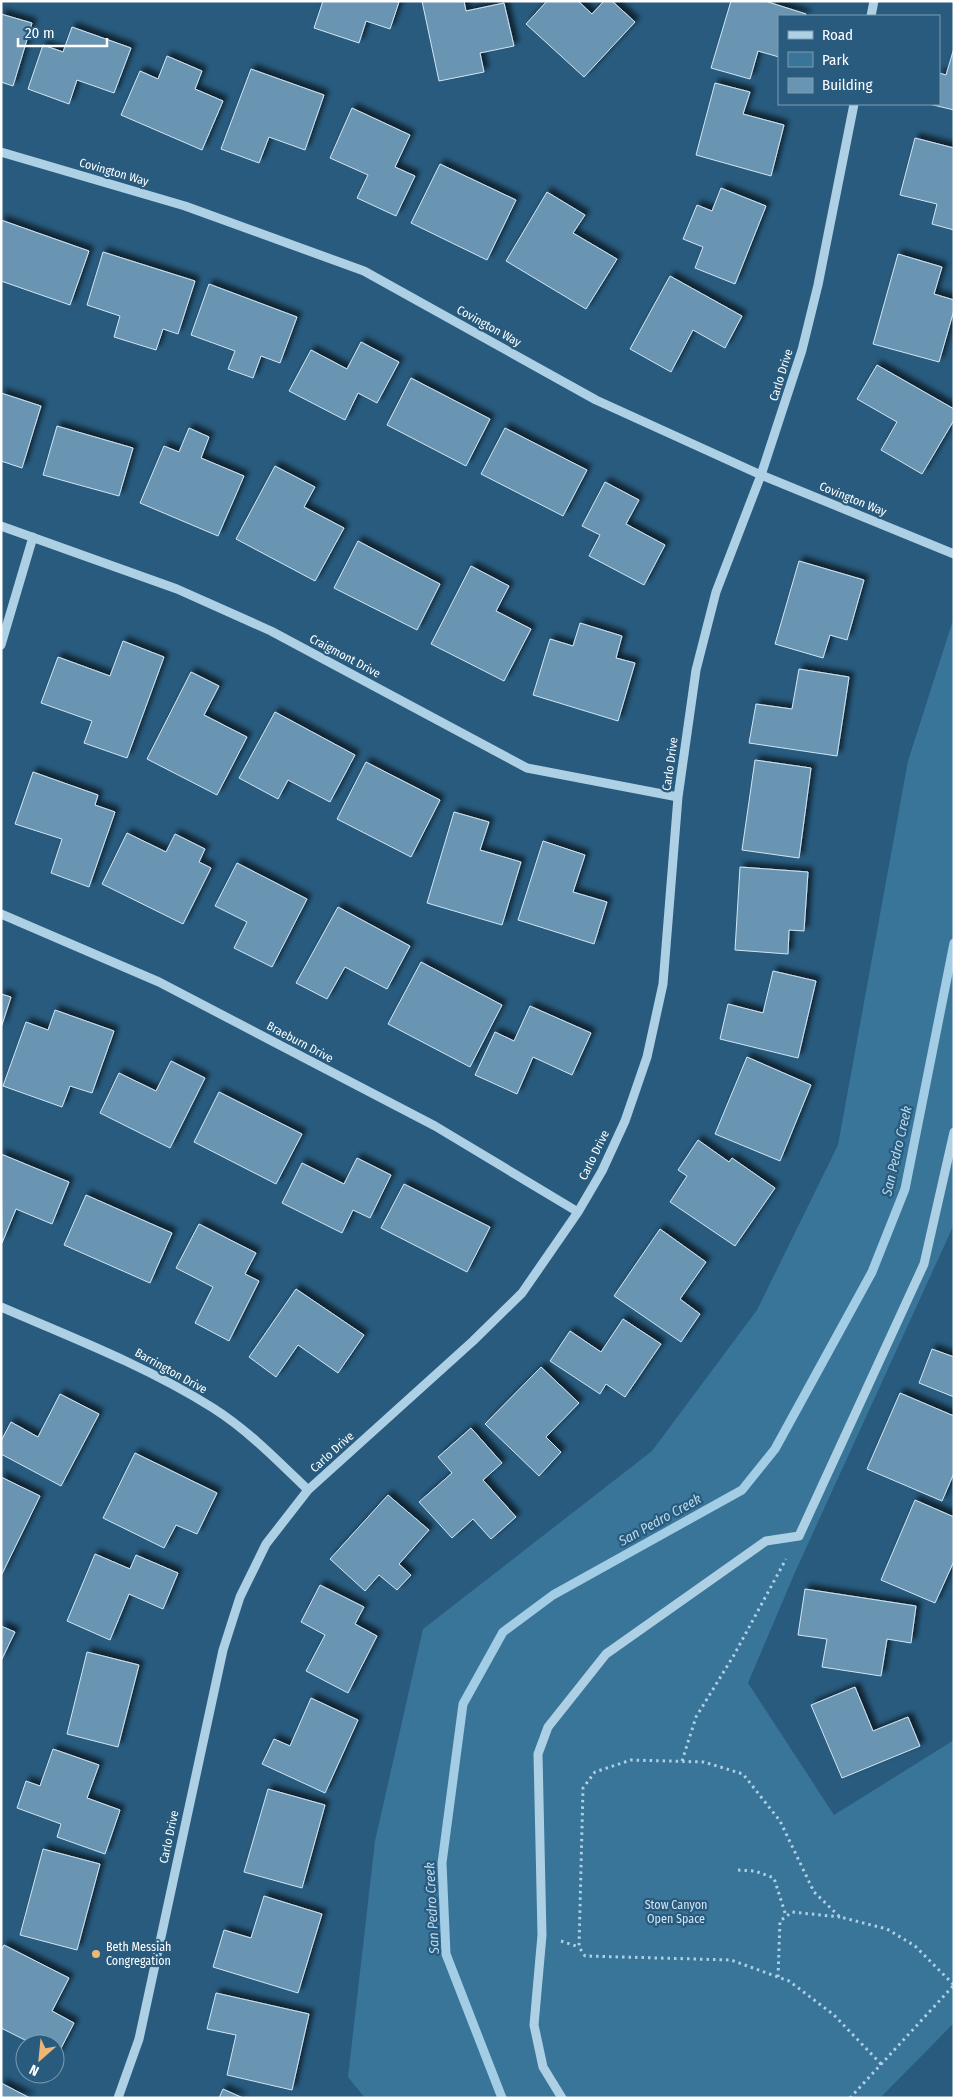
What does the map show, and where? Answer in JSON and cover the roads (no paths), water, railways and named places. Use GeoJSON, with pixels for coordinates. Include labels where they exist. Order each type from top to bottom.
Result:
{"type":"FeatureCollection","features":[{"type":"Feature","properties":{"kind":"street"},"geometry":{"type":"LineString","coordinates":[[871,15],[874,1]]}},
{"type":"Feature","properties":{"kind":"street","name":"Carlo Drive"},"geometry":{"type":"LineString","coordinates":[[118,2098],[138,2038],[223,1650],[240,1597],[266,1544],[308,1490],[473,1341],[522,1293],[578,1212],[602,1171],[625,1121],[647,1057],[663,984],[678,797],[696,670],[716,592],[761,475],[802,350],[818,285],[854,105]]}},
{"type":"Feature","properties":{"kind":"street","name":"Covington Way"},"geometry":{"type":"LineString","coordinates":[[1,152],[185,206],[364,270],[596,400],[761,475],[954,554]]}},
{"type":"Feature","properties":{"kind":"street","name":"Craigmont Drive"},"geometry":{"type":"LineString","coordinates":[[1,526],[177,589],[271,631],[527,768],[678,797]]}},
{"type":"Feature","properties":{"kind":"street"},"geometry":{"type":"LineString","coordinates":[[1,645],[33,537]]}},
{"type":"Feature","properties":{"kind":"street","name":"Braeburn Drive"},"geometry":{"type":"LineString","coordinates":[[1,914],[158,982],[434,1126],[578,1212]]}},
{"type":"Feature","properties":{"kind":"street"},"geometry":{"type":"LineString","coordinates":[[562,2098],[543,2067],[534,2025],[542,1935],[538,1754],[548,1727],[606,1654],[766,1541],[799,1536],[924,1264],[954,1132]]}},
{"type":"Feature","properties":{"kind":"street","name":"Barrington Drive"},"geometry":{"type":"LineString","coordinates":[[1,1307],[132,1363],[214,1409],[259,1443],[308,1490]]}},
{"type":"Feature","properties":{"kind":"waterway","name":"San Pedro Creek"},"geometry":{"type":"LineString","coordinates":[[502,2098],[446,1954],[442,1863],[463,1704],[503,1632],[553,1595],[742,1490],[775,1449],[872,1272],[905,1189],[954,943]]}},
{"type":"Feature","properties":{"kind":"place","name":"Beth Messiah Congregation"},"geometry":{"type":"Point","coordinates":[96,1954]}},
{"type":"Feature","properties":{"kind":"park label","name":"Stow Canyon Open Space"},"geometry":{"type":"Point","coordinates":[676,1912]}}]}
